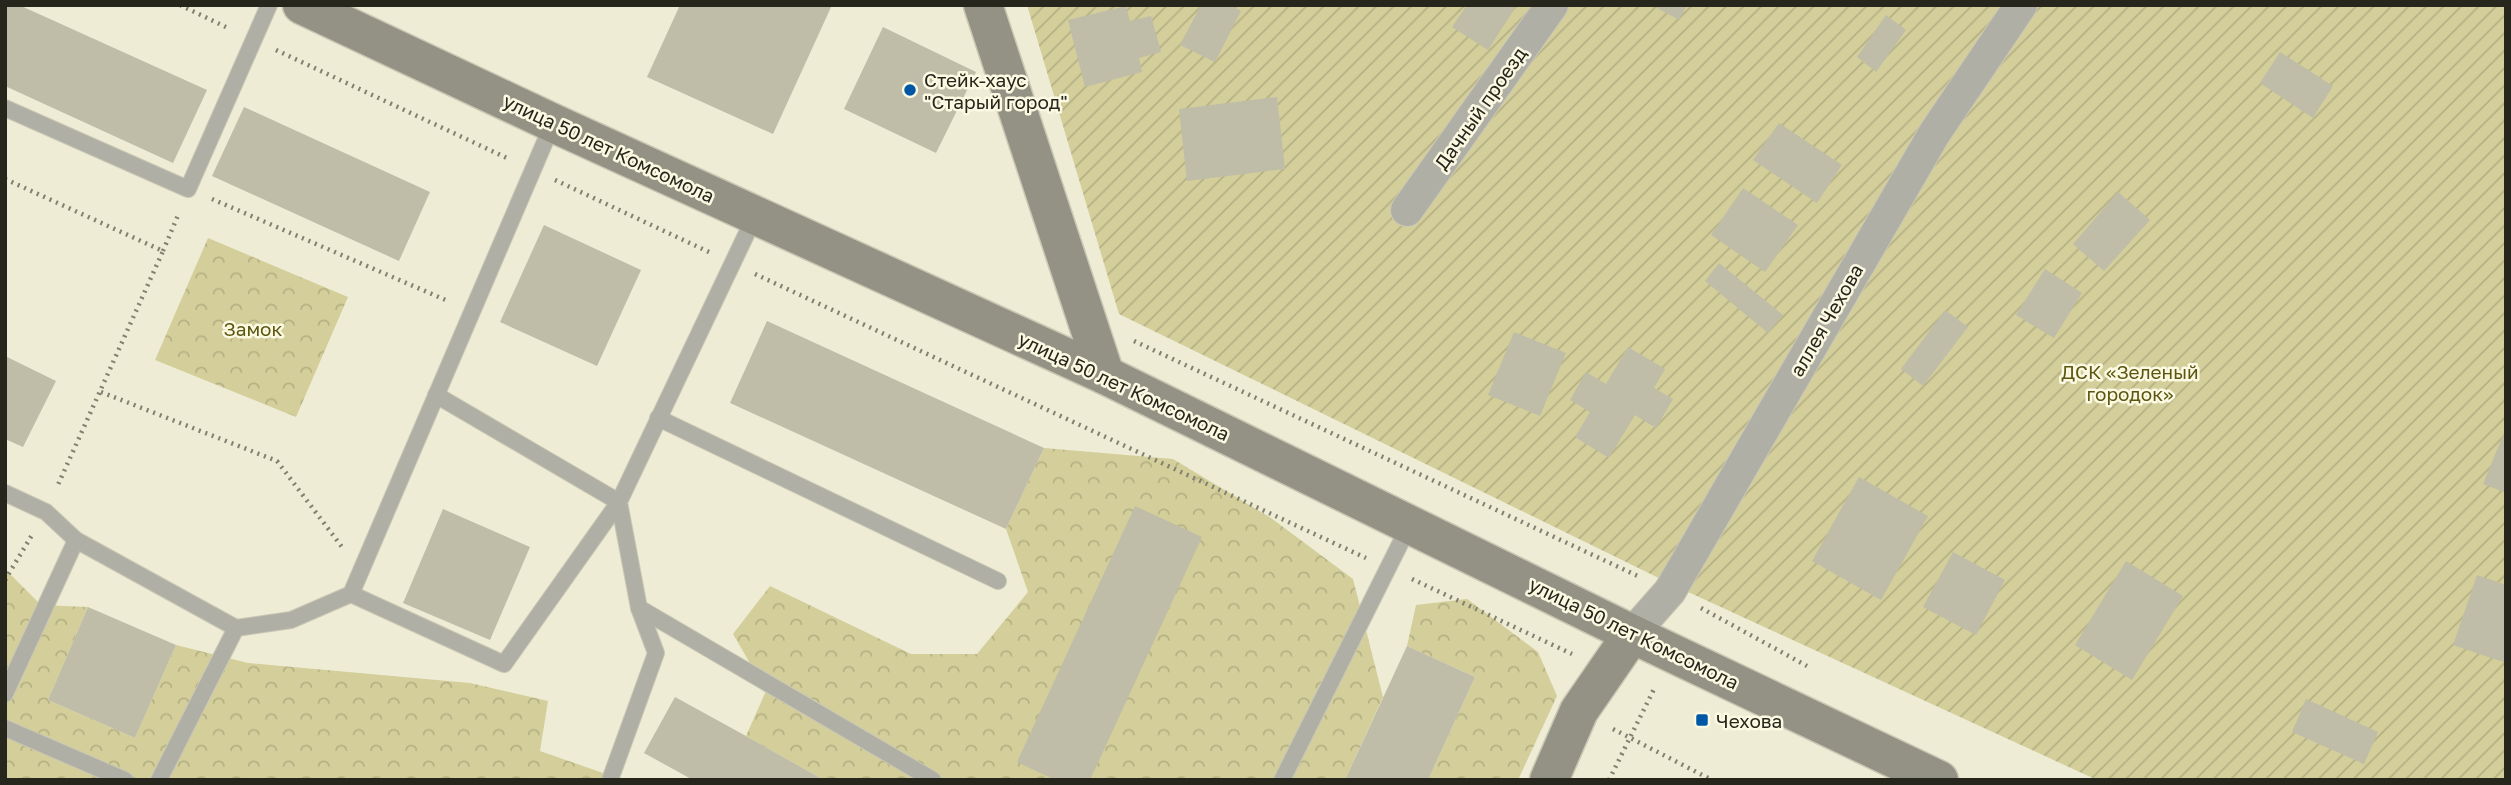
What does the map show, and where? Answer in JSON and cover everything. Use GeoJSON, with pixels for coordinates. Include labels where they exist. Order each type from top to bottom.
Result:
{"type":"FeatureCollection","features":[{"type":"Feature","properties":{"kind":"street","name":"улица 50 лет Комсомола"},"geometry":{"type":"LineString","coordinates":[[302,5],[553,123],[1105,375],[1632,634],[1939,780]]}},
{"type":"Feature","properties":{"kind":"street"},"geometry":{"type":"LineString","coordinates":[[983,5],[1105,375]]}},
{"type":"Feature","properties":{"kind":"street","name":"Дачный проезд"},"geometry":{"type":"LineString","coordinates":[[1407,210],[1552,5]]}},
{"type":"Feature","properties":{"kind":"street","name":"аллея Чехова"},"geometry":{"type":"LineString","coordinates":[[1632,634],[1670,591],[1934,134],[2021,5]]}},
{"type":"Feature","properties":{"kind":"street"},"geometry":{"type":"LineString","coordinates":[[1549,780],[1579,710],[1632,634]]}},
{"type":"Feature","properties":{"kind":"lane"},"geometry":{"type":"LineString","coordinates":[[5,108],[188,189],[269,5]]}},
{"type":"Feature","properties":{"kind":"lane"},"geometry":{"type":"LineString","coordinates":[[5,493],[46,512],[76,540],[236,628],[291,620],[351,594],[553,123]]}},
{"type":"Feature","properties":{"kind":"lane"},"geometry":{"type":"LineString","coordinates":[[351,594],[504,664],[619,502],[755,215]]}},
{"type":"Feature","properties":{"kind":"lane"},"geometry":{"type":"LineString","coordinates":[[436,395],[619,502],[639,608],[656,653],[610,780]]}},
{"type":"Feature","properties":{"kind":"lane"},"geometry":{"type":"LineString","coordinates":[[658,418],[998,581]]}},
{"type":"Feature","properties":{"kind":"lane"},"geometry":{"type":"LineString","coordinates":[[1282,780],[1410,524]]}},
{"type":"Feature","properties":{"kind":"lane"},"geometry":{"type":"LineString","coordinates":[[5,694],[76,540]]}},
{"type":"Feature","properties":{"kind":"lane"},"geometry":{"type":"LineString","coordinates":[[639,608],[933,780]]}},
{"type":"Feature","properties":{"kind":"lane"},"geometry":{"type":"LineString","coordinates":[[159,780],[236,628]]}},
{"type":"Feature","properties":{"kind":"lane"},"geometry":{"type":"LineString","coordinates":[[5,728],[125,780]]}},
{"type":"Feature","properties":{"kind":"path"},"geometry":{"type":"LineString","coordinates":[[180,5],[1608,671]]}},
{"type":"Feature","properties":{"kind":"path"},"geometry":{"type":"LineString","coordinates":[[5,179],[163,251]]}},
{"type":"Feature","properties":{"kind":"path"},"geometry":{"type":"LineString","coordinates":[[5,580],[46,512],[101,393],[188,189],[472,312]]}},
{"type":"Feature","properties":{"kind":"path"},"geometry":{"type":"LineString","coordinates":[[1132,341],[1670,591],[1807,666]]}},
{"type":"Feature","properties":{"kind":"path"},"geometry":{"type":"LineString","coordinates":[[101,393],[277,461],[360,572]]}},
{"type":"Feature","properties":{"kind":"path"},"geometry":{"type":"LineString","coordinates":[[1609,780],[1659,679]]}},
{"type":"Feature","properties":{"kind":"path"},"geometry":{"type":"LineString","coordinates":[[1579,710],[1712,780]]}},
{"type":"Feature","properties":{"kind":"green space","name":"ДСК «Зеленый городок»"},"geometry":{"type":"Polygon","coordinates":[[[1027,5],[2506,5],[2506,780],[2097,780],[1673,585],[1119,314],[1027,5]]]}},
{"type":"Feature","properties":{"kind":"green space","name":"Замок"},"geometry":{"type":"Polygon","coordinates":[[[208,238],[348,297],[296,417],[155,360],[208,238]]]}},
{"type":"Feature","properties":{"kind":"green space"},"geometry":{"type":"Polygon","coordinates":[[[1044,448],[1173,459],[1271,518],[1353,579],[1383,697],[1345,780],[824,780],[746,736],[766,691],[733,634],[770,586],[911,654],[977,654],[1028,592],[1006,529],[1044,448]]]}},
{"type":"Feature","properties":{"kind":"green space"},"geometry":{"type":"Polygon","coordinates":[[[5,569],[41,605],[88,607],[48,700],[135,738],[176,645],[248,663],[470,683],[548,701],[540,751],[623,780],[5,780],[5,569]]]}},
{"type":"Feature","properties":{"kind":"green space"},"geometry":{"type":"Polygon","coordinates":[[[1467,599],[1538,652],[1557,696],[1518,780],[1428,780],[1475,677],[1407,646],[1416,605],[1467,599]]]}},
{"type":"Feature","properties":{"kind":"building"},"geometry":{"type":"Polygon","coordinates":[[[5,5],[19,5],[207,90],[173,163],[5,86],[5,5]]]}},
{"type":"Feature","properties":{"kind":"building"},"geometry":{"type":"Polygon","coordinates":[[[680,5],[832,5],[773,134],[647,77],[680,5]]]}},
{"type":"Feature","properties":{"kind":"building"},"geometry":{"type":"Polygon","coordinates":[[[1201,5],[1230,5],[1241,11],[1215,62],[1180,45],[1201,5]]]}},
{"type":"Feature","properties":{"kind":"building"},"geometry":{"type":"Polygon","coordinates":[[[1467,5],[1517,5],[1488,50],[1452,27],[1467,5]]]}},
{"type":"Feature","properties":{"kind":"building"},"geometry":{"type":"Polygon","coordinates":[[[1652,5],[1687,5],[1679,20],[1652,5]]]}},
{"type":"Feature","properties":{"kind":"building"},"geometry":{"type":"Polygon","coordinates":[[[1126,6],[1130,21],[1151,16],[1161,52],[1139,58],[1142,72],[1085,87],[1068,20],[1126,6]]]}},
{"type":"Feature","properties":{"kind":"building"},"geometry":{"type":"Polygon","coordinates":[[[1886,15],[1906,30],[1876,72],[1857,57],[1886,15]]]}},
{"type":"Feature","properties":{"kind":"building","name":"Стейк-хаус \"Старый город\""},"geometry":{"type":"Polygon","coordinates":[[[883,27],[976,72],[936,153],[844,109],[883,27]]]}},
{"type":"Feature","properties":{"kind":"building"},"geometry":{"type":"Polygon","coordinates":[[[2280,52],[2333,86],[2313,118],[2260,83],[2280,52]]]}},
{"type":"Feature","properties":{"kind":"building"},"geometry":{"type":"Polygon","coordinates":[[[1277,97],[1285,169],[1187,181],[1179,109],[1277,97]]]}},
{"type":"Feature","properties":{"kind":"building"},"geometry":{"type":"Polygon","coordinates":[[[244,107],[430,192],[399,261],[212,176],[244,107]]]}},
{"type":"Feature","properties":{"kind":"building"},"geometry":{"type":"Polygon","coordinates":[[[1779,123],[1842,165],[1817,203],[1753,160],[1779,123]]]}},
{"type":"Feature","properties":{"kind":"building"},"geometry":{"type":"Polygon","coordinates":[[[1743,188],[1798,225],[1765,272],[1711,235],[1743,188]]]}},
{"type":"Feature","properties":{"kind":"building"},"geometry":{"type":"Polygon","coordinates":[[[2118,192],[2150,220],[2104,271],[2073,244],[2118,192]]]}},
{"type":"Feature","properties":{"kind":"building"},"geometry":{"type":"Polygon","coordinates":[[[544,225],[641,270],[597,366],[500,322],[544,225]]]}},
{"type":"Feature","properties":{"kind":"building"},"geometry":{"type":"Polygon","coordinates":[[[1719,263],[1783,315],[1768,333],[1705,281],[1719,263]]]}},
{"type":"Feature","properties":{"kind":"building"},"geometry":{"type":"Polygon","coordinates":[[[2045,269],[2082,293],[2054,338],[2016,315],[2045,269]]]}},
{"type":"Feature","properties":{"kind":"building"},"geometry":{"type":"Polygon","coordinates":[[[1945,310],[1968,327],[1923,386],[1901,369],[1945,310]]]}},
{"type":"Feature","properties":{"kind":"building"},"geometry":{"type":"Polygon","coordinates":[[[767,321],[1044,448],[1006,529],[730,403],[767,321]]]}},
{"type":"Feature","properties":{"kind":"building"},"geometry":{"type":"Polygon","coordinates":[[[1514,332],[1566,353],[1540,416],[1488,395],[1514,332]]]}},
{"type":"Feature","properties":{"kind":"building"},"geometry":{"type":"Polygon","coordinates":[[[1628,347],[1665,369],[1654,388],[1673,399],[1656,428],[1635,415],[1609,458],[1575,437],[1590,412],[1570,400],[1586,372],[1606,384],[1628,347]]]}},
{"type":"Feature","properties":{"kind":"building"},"geometry":{"type":"Polygon","coordinates":[[[5,356],[56,381],[23,447],[5,439],[5,356]]]}},
{"type":"Feature","properties":{"kind":"building"},"geometry":{"type":"Polygon","coordinates":[[[2506,428],[2506,493],[2483,484],[2506,428]]]}},
{"type":"Feature","properties":{"kind":"building"},"geometry":{"type":"Polygon","coordinates":[[[1859,477],[1928,516],[1881,600],[1812,561],[1859,477]]]}},
{"type":"Feature","properties":{"kind":"building"},"geometry":{"type":"Polygon","coordinates":[[[1135,506],[1202,537],[1090,780],[1055,780],[1017,762],[1135,506]]]}},
{"type":"Feature","properties":{"kind":"building"},"geometry":{"type":"Polygon","coordinates":[[[443,509],[530,547],[490,640],[403,603],[443,509]]]}},
{"type":"Feature","properties":{"kind":"building"},"geometry":{"type":"Polygon","coordinates":[[[1953,552],[2005,580],[1976,635],[1923,607],[1953,552]]]}},
{"type":"Feature","properties":{"kind":"building"},"geometry":{"type":"Polygon","coordinates":[[[2126,561],[2183,596],[2132,680],[2075,645],[2126,561]]]}},
{"type":"Feature","properties":{"kind":"building"},"geometry":{"type":"Polygon","coordinates":[[[2477,575],[2506,585],[2506,663],[2453,645],[2477,575]]]}},
{"type":"Feature","properties":{"kind":"building"},"geometry":{"type":"Polygon","coordinates":[[[88,607],[176,645],[135,738],[48,700],[88,607]]]}},
{"type":"Feature","properties":{"kind":"building"},"geometry":{"type":"Polygon","coordinates":[[[1407,646],[1475,677],[1428,780],[1345,780],[1407,646]]]}},
{"type":"Feature","properties":{"kind":"building"},"geometry":{"type":"Polygon","coordinates":[[[675,697],[824,780],[693,780],[644,753],[675,697]]]}},
{"type":"Feature","properties":{"kind":"building"},"geometry":{"type":"Polygon","coordinates":[[[2306,699],[2378,732],[2364,764],[2292,732],[2306,699]]]}},
{"type":"Feature","properties":{"kind":"place","name":"Стейк-хаус \"Старый город\""},"geometry":{"type":"Point","coordinates":[910,90]}},
{"type":"Feature","properties":{"kind":"place","name":"Чехова"},"geometry":{"type":"Point","coordinates":[1702,720]}}]}
